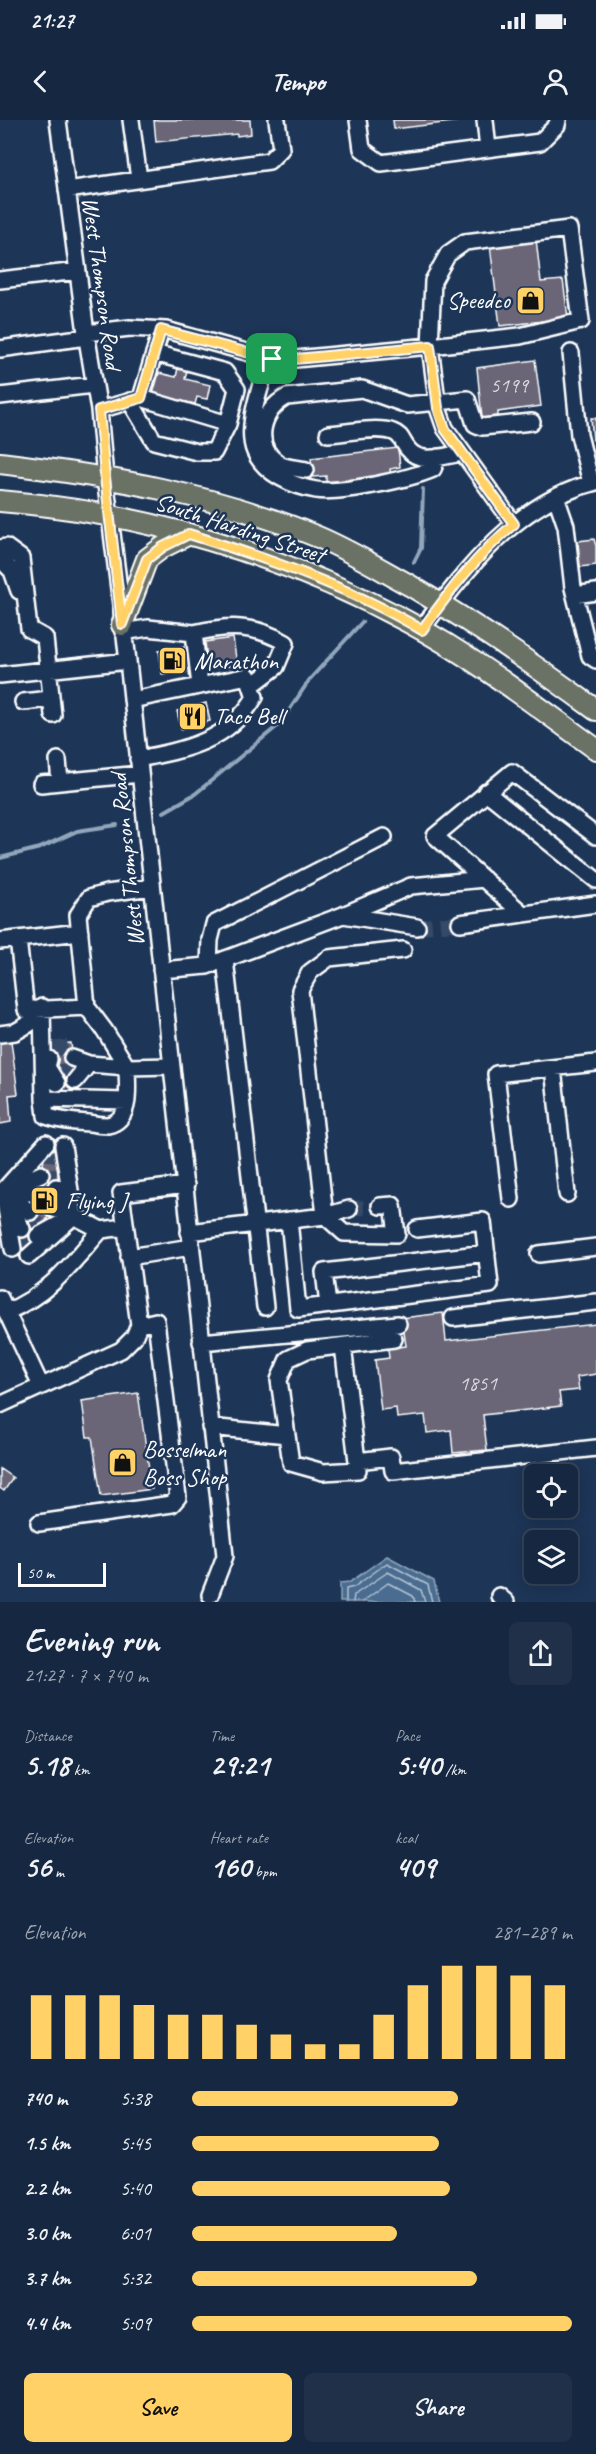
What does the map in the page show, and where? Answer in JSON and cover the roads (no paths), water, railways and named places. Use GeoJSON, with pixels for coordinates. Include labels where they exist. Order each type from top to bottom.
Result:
{"type":"FeatureCollection","features":[{"type":"Feature","properties":{"kind":"main road","name":"South Harding Street"},"geometry":{"type":"LineString","coordinates":[[0,463],[105,477],[216,502],[308,533],[364,559],[441,603],[513,650],[596,710]]}},
{"type":"Feature","properties":{"kind":"main road","name":"South Harding Street"},"geometry":{"type":"LineString","coordinates":[[0,501],[109,514],[189,534],[349,592],[422,630],[489,672],[596,749]]}},
{"type":"Feature","properties":{"kind":"main road"},"geometry":{"type":"LineString","coordinates":[[123,628],[147,559],[163,547],[189,534]]}},
{"type":"Feature","properties":{"kind":"street","name":"West Thompson Road"},"geometry":{"type":"LineString","coordinates":[[58,120],[93,385],[99,410],[225,1556],[210,1595]]}},
{"type":"Feature","properties":{"kind":"street"},"geometry":{"type":"LineString","coordinates":[[131,120],[139,179]]}},
{"type":"Feature","properties":{"kind":"street"},"geometry":{"type":"LineString","coordinates":[[67,190],[268,161],[281,149],[277,120]]}},
{"type":"Feature","properties":{"kind":"street"},"geometry":{"type":"LineString","coordinates":[[358,120],[362,148],[381,163],[540,142],[557,125],[558,120]]}},
{"type":"Feature","properties":{"kind":"street"},"geometry":{"type":"LineString","coordinates":[[485,120],[488,149]]}},
{"type":"Feature","properties":{"kind":"street"},"geometry":{"type":"LineString","coordinates":[[0,349],[130,328],[161,330],[269,358],[300,360],[430,346],[520,336],[581,321],[569,229],[465,242],[448,254],[433,281],[430,346],[438,402],[445,429],[514,524]]}},
{"type":"Feature","properties":{"kind":"street"},"geometry":{"type":"LineString","coordinates":[[0,280],[78,271]]}},
{"type":"Feature","properties":{"kind":"street"},"geometry":{"type":"LineString","coordinates":[[154,354],[225,372],[237,389],[228,424],[214,452],[187,449],[154,441],[135,399],[154,354],[161,330]]}},
{"type":"Feature","properties":{"kind":"street"},"geometry":{"type":"LineString","coordinates":[[422,630],[441,603],[490,545],[514,524],[556,497],[594,483],[579,435],[572,354]]}},
{"type":"Feature","properties":{"kind":"street"},"geometry":{"type":"LineString","coordinates":[[269,358],[252,420],[253,436],[255,452],[266,468],[277,476],[316,490],[333,490],[414,478],[433,469],[438,457]]}},
{"type":"Feature","properties":{"kind":"street"},"geometry":{"type":"LineString","coordinates":[[0,396],[93,385]]}},
{"type":"Feature","properties":{"kind":"street"},"geometry":{"type":"LineString","coordinates":[[306,470],[279,464],[265,449],[262,430],[265,418],[276,402],[298,395],[362,389],[407,405],[467,399],[475,424],[482,427],[532,422]]}},
{"type":"Feature","properties":{"kind":"street"},"geometry":{"type":"LineString","coordinates":[[99,410],[135,399],[228,424]]}},
{"type":"Feature","properties":{"kind":"street"},"geometry":{"type":"LineString","coordinates":[[328,434],[381,429],[401,436],[408,450],[418,457],[428,459],[461,453]]}},
{"type":"Feature","properties":{"kind":"street"},"geometry":{"type":"LineString","coordinates":[[556,497],[566,526],[575,595],[590,656],[596,660]]}},
{"type":"Feature","properties":{"kind":"street"},"geometry":{"type":"LineString","coordinates":[[0,548],[6,547],[21,558],[29,629]]}},
{"type":"Feature","properties":{"kind":"street"},"geometry":{"type":"LineString","coordinates":[[0,559],[12,571],[29,629],[45,639],[53,715]]}},
{"type":"Feature","properties":{"kind":"street"},"geometry":{"type":"LineString","coordinates":[[0,572],[11,575],[18,588]]}},
{"type":"Feature","properties":{"kind":"street"},"geometry":{"type":"LineString","coordinates":[[575,595],[596,592]]}},
{"type":"Feature","properties":{"kind":"street"},"geometry":{"type":"LineString","coordinates":[[123,628],[194,633],[225,626],[269,633],[286,643],[276,667],[252,685]]}},
{"type":"Feature","properties":{"kind":"street"},"geometry":{"type":"LineString","coordinates":[[194,633],[200,686]]}},
{"type":"Feature","properties":{"kind":"street"},"geometry":{"type":"LineString","coordinates":[[0,675],[128,661]]}},
{"type":"Feature","properties":{"kind":"street"},"geometry":{"type":"LineString","coordinates":[[41,784],[139,767],[201,744],[225,730],[245,714],[255,697],[248,676],[132,700]]}},
{"type":"Feature","properties":{"kind":"street"},"geometry":{"type":"LineString","coordinates":[[23,702],[51,699]]}},
{"type":"Feature","properties":{"kind":"street"},"geometry":{"type":"LineString","coordinates":[[57,760],[60,782]]}},
{"type":"Feature","properties":{"kind":"street"},"geometry":{"type":"LineString","coordinates":[[523,914],[435,836],[512,772],[596,836]]}},
{"type":"Feature","properties":{"kind":"street"},"geometry":{"type":"LineString","coordinates":[[486,792],[596,880]]}},
{"type":"Feature","properties":{"kind":"street"},"geometry":{"type":"LineString","coordinates":[[209,965],[210,940],[214,924],[384,837]]}},
{"type":"Feature","properties":{"kind":"street"},"geometry":{"type":"LineString","coordinates":[[161,970],[209,965],[343,915],[411,886],[484,879]]}},
{"type":"Feature","properties":{"kind":"street"},"geometry":{"type":"LineString","coordinates":[[38,1008],[52,1066],[44,1099],[46,1116],[57,1120],[107,1125],[116,1121],[123,1114],[128,1101],[127,1067],[87,1007],[78,915],[89,898],[152,886]]}},
{"type":"Feature","properties":{"kind":"street"},"geometry":{"type":"LineString","coordinates":[[460,923],[596,904]]}},
{"type":"Feature","properties":{"kind":"street"},"geometry":{"type":"LineString","coordinates":[[343,915],[417,927]]}},
{"type":"Feature","properties":{"kind":"street"},"geometry":{"type":"LineString","coordinates":[[0,941],[80,932]]}},
{"type":"Feature","properties":{"kind":"street"},"geometry":{"type":"LineString","coordinates":[[18,939],[26,1010],[87,1007]]}},
{"type":"Feature","properties":{"kind":"street"},"geometry":{"type":"LineString","coordinates":[[380,1206],[393,1205],[397,1234],[344,1233],[325,1216],[300,990],[310,972],[329,958],[403,950]]}},
{"type":"Feature","properties":{"kind":"street"},"geometry":{"type":"LineString","coordinates":[[225,959],[265,1307]]}},
{"type":"Feature","properties":{"kind":"street"},"geometry":{"type":"LineString","coordinates":[[0,1034],[15,1032],[29,1024],[38,1008]]}},
{"type":"Feature","properties":{"kind":"street"},"geometry":{"type":"LineString","coordinates":[[511,1199],[496,1074],[596,1063]]}},
{"type":"Feature","properties":{"kind":"street"},"geometry":{"type":"LineString","coordinates":[[89,1064],[73,1064],[127,1067],[171,1066]]}},
{"type":"Feature","properties":{"kind":"street"},"geometry":{"type":"LineString","coordinates":[[553,1068],[567,1194]]}},
{"type":"Feature","properties":{"kind":"street"},"geometry":{"type":"LineString","coordinates":[[44,1099],[128,1101]]}},
{"type":"Feature","properties":{"kind":"street"},"geometry":{"type":"LineString","coordinates":[[0,1405],[121,1350],[134,1337],[139,1325],[121,1193],[186,1185]]}},
{"type":"Feature","properties":{"kind":"street"},"geometry":{"type":"LineString","coordinates":[[2,1191],[33,1197]]}},
{"type":"Feature","properties":{"kind":"street"},"geometry":{"type":"LineString","coordinates":[[2,1191],[33,1197]]}},
{"type":"Feature","properties":{"kind":"street"},"geometry":{"type":"LineString","coordinates":[[2,1191],[33,1197]]}},
{"type":"Feature","properties":{"kind":"street"},"geometry":{"type":"LineString","coordinates":[[2,1191],[33,1197]]}},
{"type":"Feature","properties":{"kind":"street"},"geometry":{"type":"LineString","coordinates":[[2,1191],[33,1197]]}},
{"type":"Feature","properties":{"kind":"street"},"geometry":{"type":"LineString","coordinates":[[49,1202],[101,1230],[125,1227]]}},
{"type":"Feature","properties":{"kind":"street"},"geometry":{"type":"LineString","coordinates":[[49,1202],[74,1216]]}},
{"type":"Feature","properties":{"kind":"street"},"geometry":{"type":"LineString","coordinates":[[49,1202],[74,1216]]}},
{"type":"Feature","properties":{"kind":"street"},"geometry":{"type":"LineString","coordinates":[[49,1202],[74,1216]]}},
{"type":"Feature","properties":{"kind":"street"},"geometry":{"type":"LineString","coordinates":[[49,1202],[74,1216]]}},
{"type":"Feature","properties":{"kind":"street"},"geometry":{"type":"LineString","coordinates":[[129,1257],[190,1239],[254,1224],[325,1216],[349,1209]]}},
{"type":"Feature","properties":{"kind":"street"},"geometry":{"type":"LineString","coordinates":[[289,1220],[298,1309],[490,1285],[483,1221],[417,1229]]}},
{"type":"Feature","properties":{"kind":"street"},"geometry":{"type":"LineString","coordinates":[[40,1386],[3,1305],[25,1305],[41,1294],[57,1280],[101,1230]]}},
{"type":"Feature","properties":{"kind":"street"},"geometry":{"type":"LineString","coordinates":[[539,1254],[596,1247]]}},
{"type":"Feature","properties":{"kind":"street"},"geometry":{"type":"LineString","coordinates":[[328,1305],[324,1272],[487,1253]]}},
{"type":"Feature","properties":{"kind":"street"},"geometry":{"type":"LineString","coordinates":[[453,1318],[596,1302]]}},
{"type":"Feature","properties":{"kind":"street"},"geometry":{"type":"LineString","coordinates":[[39,1523],[172,1504],[178,1497],[156,1321],[139,1325]]}},
{"type":"Feature","properties":{"kind":"street"},"geometry":{"type":"LineString","coordinates":[[201,1342],[398,1324]]}},
{"type":"Feature","properties":{"kind":"street"},"geometry":{"type":"LineString","coordinates":[[343,1346],[358,1470],[323,1472],[291,1463],[279,1380],[288,1359],[308,1350],[394,1339]]}},
{"type":"Feature","properties":{"kind":"street"},"geometry":{"type":"LineString","coordinates":[[210,1427],[287,1435]]}},
{"type":"Feature","properties":{"kind":"street"},"geometry":{"type":"LineString","coordinates":[[357,1461],[391,1457],[393,1471],[596,1448]]}},
{"type":"Feature","properties":{"kind":"water"},"geometry":{"type":"Polygon","coordinates":[[[387,1556],[434,1581],[439,1602],[340,1602],[340,1583],[350,1582],[387,1556]]]}},
{"type":"Feature","properties":{"kind":"waterway"},"geometry":{"type":"LineString","coordinates":[[414,562],[421,548],[423,489]]}},
{"type":"Feature","properties":{"kind":"waterway"},"geometry":{"type":"LineString","coordinates":[[164,812],[195,794],[280,724],[310,679],[362,622]]}},
{"type":"Feature","properties":{"kind":"waterway"},"geometry":{"type":"LineString","coordinates":[[0,858],[40,848],[77,831],[117,825]]}},
{"type":"Feature","properties":{"kind":"tunnel"},"geometry":{"type":"LineString","coordinates":[[417,927],[460,923]]}},
{"type":"Feature","properties":{"kind":"tunnel"},"geometry":{"type":"LineString","coordinates":[[53,1049],[71,1047]]}},
{"type":"Feature","properties":{"kind":"tunnel"},"geometry":{"type":"LineString","coordinates":[[56,1072],[74,1070]]}},
{"type":"Feature","properties":{"kind":"tunnel"},"geometry":{"type":"LineString","coordinates":[[45,1153],[62,1155]]}},
{"type":"Feature","properties":{"kind":"tunnel"},"geometry":{"type":"LineString","coordinates":[[41,1174],[58,1177]]}},
{"type":"Feature","properties":{"kind":"tunnel"},"geometry":{"type":"LineString","coordinates":[[39,1193],[54,1198]]}},
{"type":"Feature","properties":{"kind":"tunnel"},"geometry":{"type":"LineString","coordinates":[[349,1209],[380,1206]]}},
{"type":"Feature","properties":{"kind":"tunnel"},"geometry":{"type":"LineString","coordinates":[[27,1219],[42,1226]]}},
{"type":"Feature","properties":{"kind":"tunnel"},"geometry":{"type":"LineString","coordinates":[[18,1239],[34,1247]]}},
{"type":"Feature","properties":{"kind":"place","name":"Speedco"},"geometry":{"type":"Point","coordinates":[531,300]}},
{"type":"Feature","properties":{"kind":"place","name":"Marathon"},"geometry":{"type":"Point","coordinates":[173,661]}},
{"type":"Feature","properties":{"kind":"place","name":"Taco Bell"},"geometry":{"type":"Point","coordinates":[193,716]}},
{"type":"Feature","properties":{"kind":"place","name":"Flying J"},"geometry":{"type":"Point","coordinates":[45,1201]}},
{"type":"Feature","properties":{"kind":"place","name":"Bosselman Boss Shop"},"geometry":{"type":"Point","coordinates":[122,1463]}}]}
